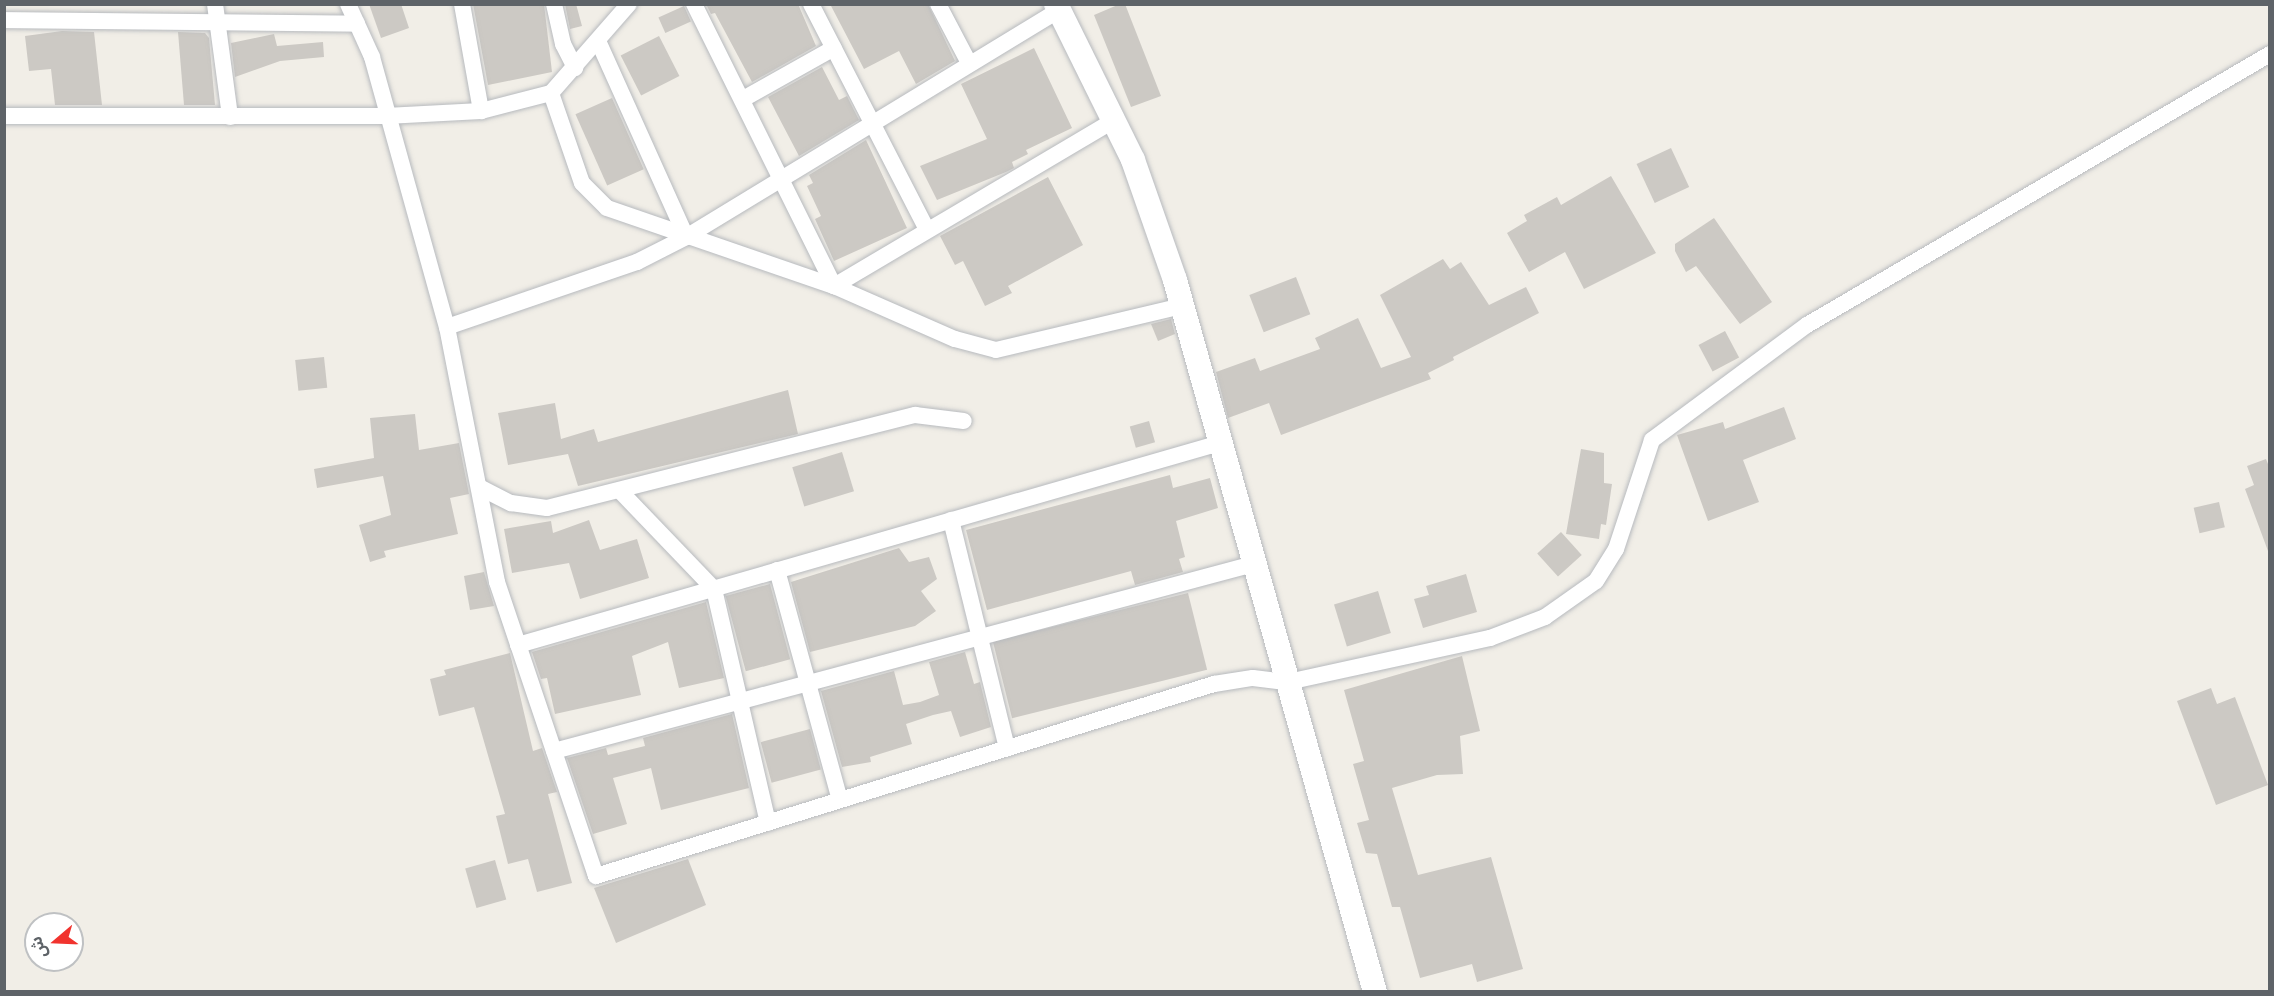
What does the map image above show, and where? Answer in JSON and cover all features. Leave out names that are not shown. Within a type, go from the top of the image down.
[{"type":"main road","points":[[1057,7],[1133,160],[1182,306],[1375,992]]},
{"type":"street","points":[[215,4],[220,22],[230,117]]},
{"type":"street","points":[[348,4],[372,57],[386,116],[447,327],[497,582],[596,876],[1214,684],[1253,678],[1288,682],[1490,638],[1545,617],[1596,581],[1616,549],[1652,440],[1695,406],[1807,324],[2270,54]]},
{"type":"street","points":[[462,4],[481,111]]},
{"type":"street","points":[[554,4],[563,44],[575,68]]},
{"type":"street","points":[[4,116],[386,116],[481,111],[551,93],[599,43],[629,4]]},
{"type":"street","points":[[694,4],[783,174],[834,286]]},
{"type":"street","points":[[811,4],[926,228]]},
{"type":"street","points":[[938,4],[969,63]]},
{"type":"street","points":[[447,327],[637,262],[686,237],[783,174],[969,63],[1057,7]]},
{"type":"street","points":[[4,20],[357,24]]},
{"type":"street","points":[[599,43],[686,237]]},
{"type":"street","points":[[743,99],[834,48]]},
{"type":"street","points":[[551,93],[582,183],[592,197],[607,208],[834,286],[955,339],[996,350],[1182,306]]},
{"type":"street","points":[[834,286],[926,228],[1115,120]]},
{"type":"street","points":[[479,487],[511,503],[547,508],[621,492],[915,415],[964,421]]},
{"type":"street","points":[[518,645],[1220,443]]},
{"type":"street","points":[[621,492],[714,589],[768,823]]},
{"type":"street","points":[[951,520],[1007,748]]},
{"type":"street","points":[[554,751],[1254,564]]},
{"type":"street","points":[[777,570],[806,684],[840,800]]},
{"type":"building","points":[[369,4],[401,4],[409,28],[381,38]]},
{"type":"building","points":[[473,4],[544,4],[552,72],[488,85]]},
{"type":"building","points":[[565,4],[576,4],[582,26],[570,29]]},
{"type":"building","points":[[706,4],[798,4],[816,46],[752,82],[715,13],[711,14]]},
{"type":"building","points":[[830,4],[928,4],[955,61],[916,84],[899,51],[864,69]]},
{"type":"building","points":[[1125,4],[1161,96],[1131,107],[1094,15]]},
{"type":"building","points":[[684,6],[691,22],[665,33],[658,17]]},
{"type":"building","points":[[62,31],[94,32],[102,105],[55,105],[51,69],[29,71],[25,36]]},
{"type":"building","points":[[178,32],[205,33],[209,38],[215,105],[184,105]]},
{"type":"building","points":[[274,34],[277,46],[323,42],[324,57],[280,61],[235,77],[231,43]]},
{"type":"building","points":[[659,36],[679,76],[641,96],[621,56]]},
{"type":"building","points":[[1034,48],[1072,128],[1026,150],[1028,154],[1012,162],[1014,168],[937,200],[920,166],[987,139],[961,84]]},
{"type":"building","points":[[822,67],[839,100],[847,96],[859,120],[799,156],[768,97]]},
{"type":"building","points":[[612,98],[644,169],[607,186],[575,114]]},
{"type":"building","points":[[866,140],[907,228],[834,261],[815,219],[821,216],[807,186],[813,183],[809,175]]},
{"type":"building","points":[[1671,148],[1689,187],[1655,203],[1637,164]]},
{"type":"building","points":[[1611,176],[1656,253],[1584,289],[1565,252],[1529,272],[1507,233],[1527,221],[1524,215],[1557,197],[1561,205]]},
{"type":"building","points":[[1048,177],[1083,245],[1008,286],[1012,293],[985,306],[963,261],[955,265],[940,236]]},
{"type":"building","points":[[1714,218],[1772,302],[1740,324],[1696,266],[1686,272],[1675,251],[1675,244]]},
{"type":"building","points":[[1443,259],[1450,269],[1461,262],[1489,305],[1526,287],[1539,313],[1453,357],[1454,360],[1428,373],[1431,379],[1281,435],[1269,403],[1228,418],[1216,372],[1255,358],[1260,371],[1320,349],[1315,338],[1358,318],[1381,368],[1411,357],[1380,295]]},
{"type":"building","points":[[1296,277],[1310,314],[1264,332],[1249,295]]},
{"type":"building","points":[[1171,319],[1175,334],[1158,341],[1151,324]]},
{"type":"building","points":[[1725,331],[1739,357],[1713,372],[1699,345]]},
{"type":"building","points":[[324,357],[327,388],[298,391],[295,360]]},
{"type":"building","points":[[788,390],[798,434],[578,486],[568,454],[508,465],[498,413],[555,403],[561,439],[594,429],[598,442]]},
{"type":"building","points":[[1784,407],[1796,439],[1743,460],[1759,502],[1708,521],[1677,435],[1723,422],[1725,429]]},
{"type":"building","points":[[415,414],[419,450],[459,443],[469,494],[450,498],[458,534],[384,551],[386,557],[370,562],[359,525],[391,515],[383,476],[317,488],[314,469],[374,458],[370,418]]},
{"type":"building","points":[[1149,421],[1155,442],[1136,448],[1130,427]]},
{"type":"building","points":[[1581,449],[1604,453],[1604,483],[1612,484],[1606,525],[1601,524],[1599,539],[1566,534]]},
{"type":"building","points":[[842,452],[854,491],[804,506],[792,467]]},
{"type":"building","points":[[2266,459],[2270,469],[2268,551],[2245,489],[2254,485],[2247,466]]},
{"type":"building","points":[[1170,475],[1173,488],[1210,478],[1218,508],[1176,521],[1185,557],[1179,559],[1183,572],[1135,585],[1131,571],[987,610],[966,530]]},
{"type":"building","points":[[2219,502],[2225,527],[2200,533],[2194,508]]},
{"type":"building","points":[[589,520],[600,550],[637,539],[649,578],[580,599],[569,563],[512,573],[504,529],[551,521],[553,533]]},
{"type":"building","points":[[1561,532],[1582,555],[1558,576],[1537,553]]},
{"type":"building","points":[[899,548],[909,562],[929,557],[937,579],[921,591],[936,611],[915,626],[810,652],[791,582]]},
{"type":"building","points":[[484,572],[494,606],[470,610],[464,576]]},
{"type":"building","points":[[1466,574],[1477,612],[1423,628],[1414,599],[1429,595],[1426,586]]},
{"type":"building","points":[[770,584],[790,659],[746,671],[726,596]]},
{"type":"building","points":[[1378,591],[1391,633],[1347,647],[1334,604]]},
{"type":"building","points":[[1188,593],[1207,670],[1012,718],[993,642]]},
{"type":"building","points":[[706,602],[724,678],[679,688],[668,642],[632,656],[641,695],[555,714],[547,678],[541,679],[532,652]]},
{"type":"building","points":[[965,652],[974,684],[980,682],[991,727],[960,737],[951,711],[933,715],[906,724],[912,744],[870,757],[871,762],[842,767],[821,691],[894,671],[903,705],[920,702],[939,695],[929,662]]},
{"type":"building","points":[[510,653],[533,751],[542,748],[557,792],[548,794],[572,883],[537,892],[528,859],[508,864],[496,816],[505,814],[474,707],[439,716],[430,679],[446,675],[444,670]]},
{"type":"building","points":[[1462,656],[1480,731],[1460,736],[1463,774],[1437,775],[1392,788],[1418,875],[1491,857],[1523,969],[1477,982],[1472,964],[1420,978],[1400,907],[1392,907],[1377,854],[1366,853],[1357,823],[1369,820],[1353,764],[1364,761],[1344,690]]},
{"type":"building","points":[[2211,688],[2217,704],[2235,697],[2268,785],[2216,805],[2177,701]]},
{"type":"building","points":[[732,714],[749,788],[661,810],[651,768],[613,778],[627,824],[593,834],[567,758],[606,748],[608,755],[645,746],[643,738]]},
{"type":"building","points":[[810,729],[821,770],[772,783],[761,742]]},
{"type":"building","points":[[688,859],[706,905],[616,943],[594,888]]},
{"type":"building","points":[[495,860],[506,899],[477,908],[465,869]]}]
